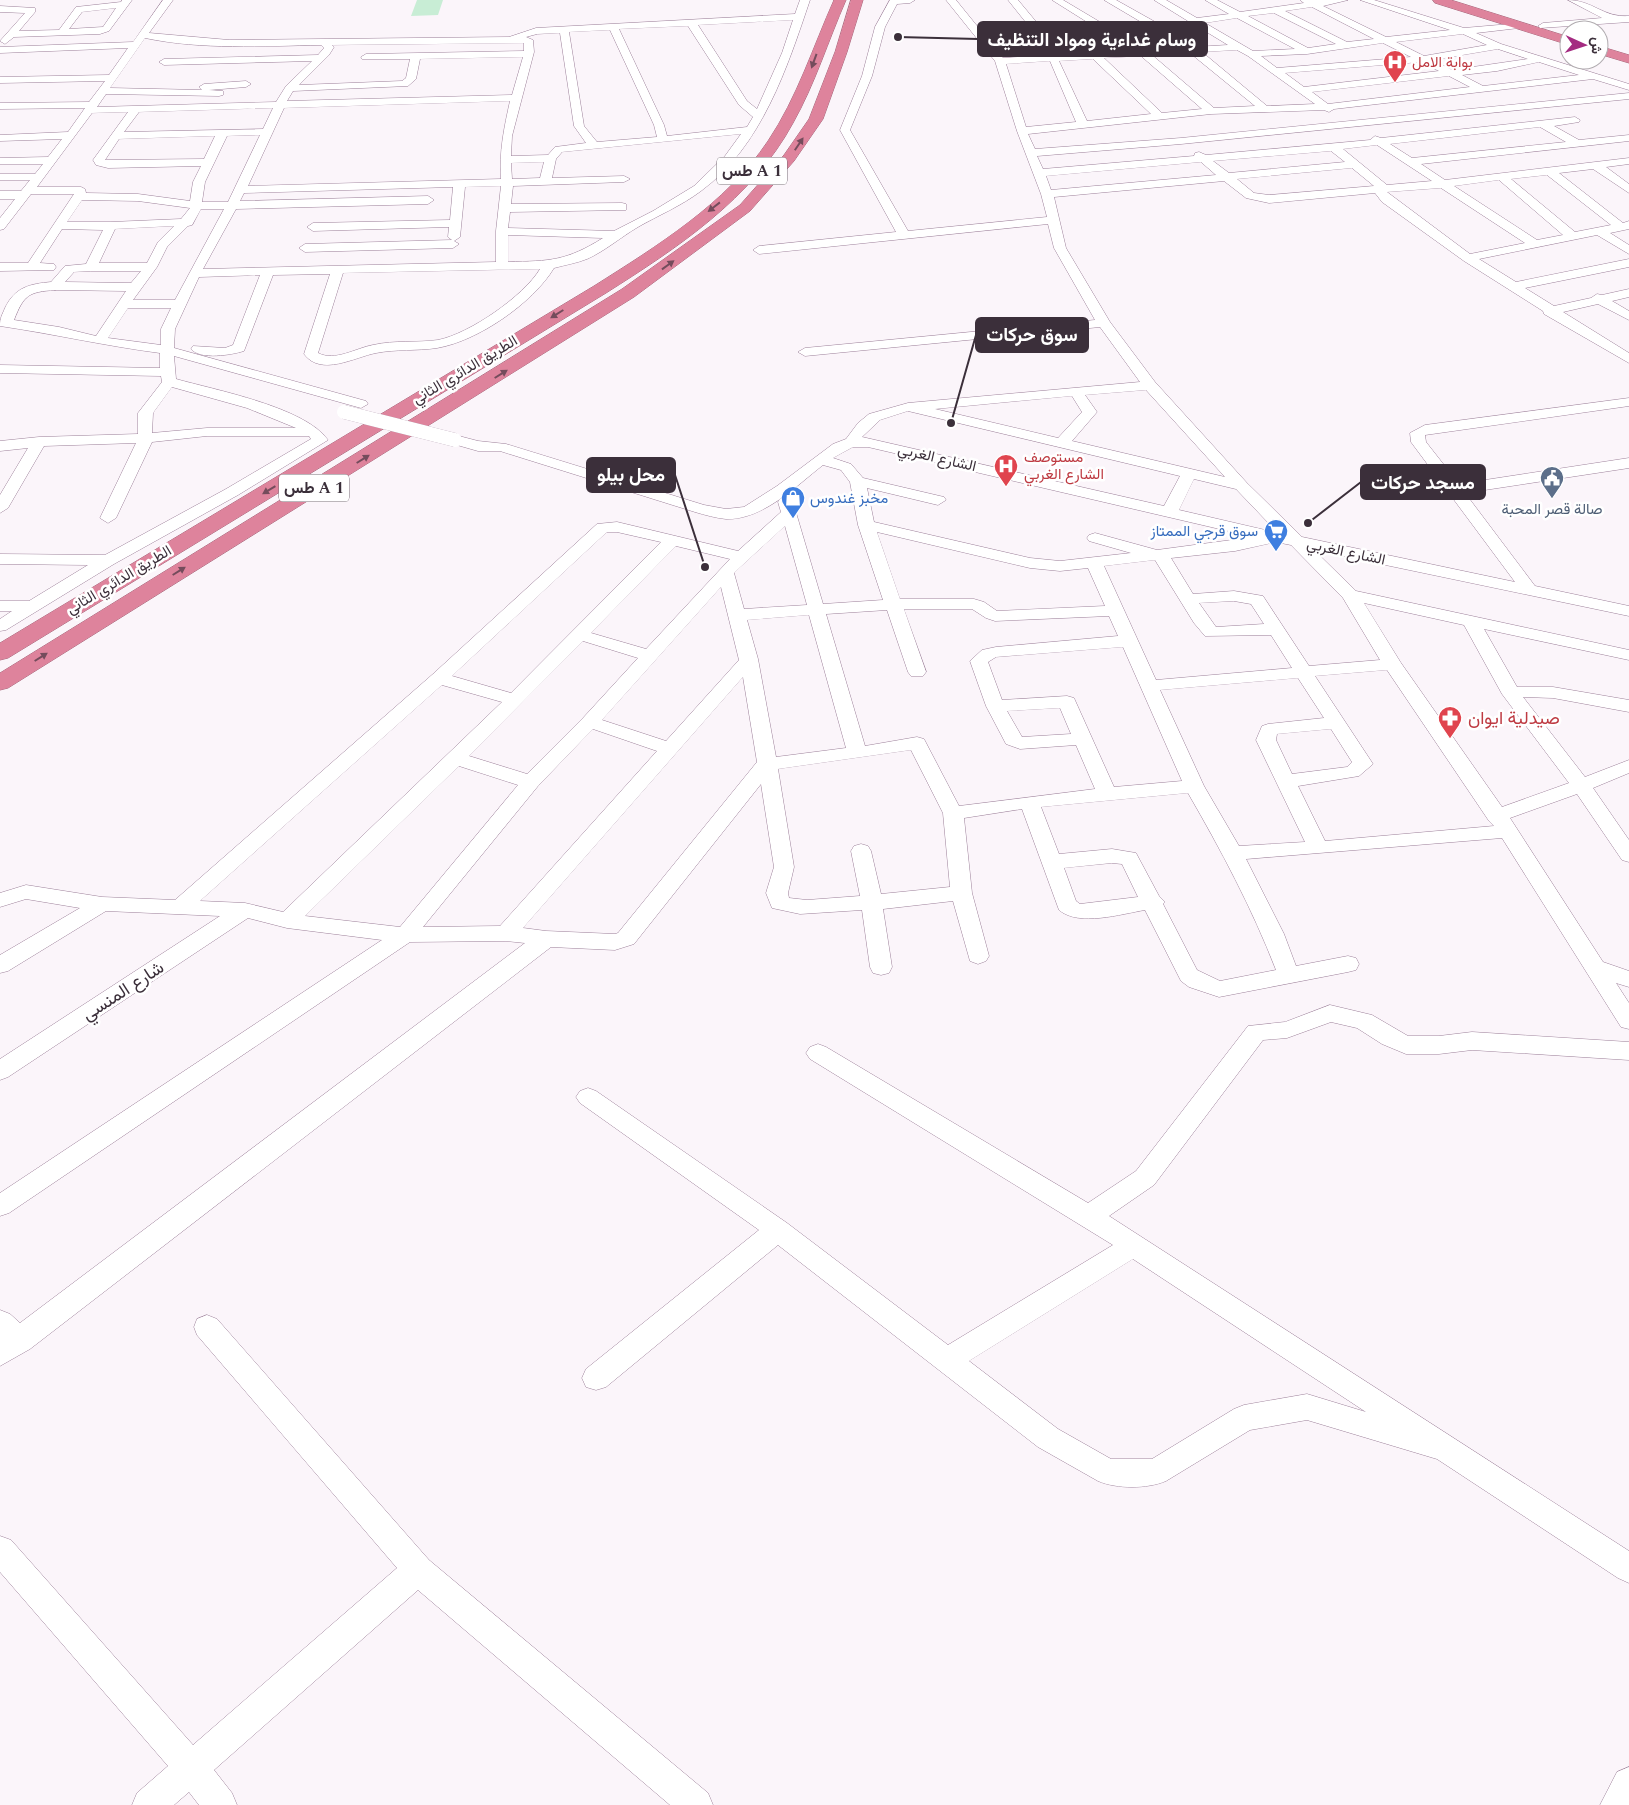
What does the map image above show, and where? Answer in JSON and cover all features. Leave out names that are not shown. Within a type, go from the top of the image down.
[{"type":"highway","points":[[826,30],[829,0]]},
{"type":"highway","name":"الطريق الدائري الثاني","points":[[0,653],[446,382],[669,243],[721,202],[760,162],[788,124],[804,91],[826,30],[840,0]]},
{"type":"highway","name":"طس A 1","points":[[848,31],[857,0]]},
{"type":"highway","points":[[848,31],[867,0]]},
{"type":"highway","points":[[1439,0],[1559,38]]},
{"type":"highway","points":[[1458,0],[1559,31]]},
{"type":"highway","name":"الطريق الدائري الثاني","points":[[0,683],[628,294],[745,208],[790,158],[816,119],[848,31]]},
{"type":"highway","points":[[1609,46],[1629,52]]},
{"type":"highway","points":[[1609,53],[1629,60]]},
{"type":"street","points":[[0,226],[71,135],[110,78],[168,0]]},
{"type":"street","points":[[194,273],[448,269],[549,265],[583,256],[622,232],[658,214],[703,184],[729,158],[759,116],[800,17],[805,0]]},
{"type":"street","points":[[904,234],[845,130],[867,76],[880,26],[894,0],[910,0]]},
{"type":"street","points":[[951,0],[1000,61],[1030,154],[1040,173],[1047,194],[1060,248],[1104,323],[1150,385],[1241,486],[1350,595],[1392,664],[1502,823],[1629,1021]]},
{"type":"street","points":[[1013,0],[1045,39],[1083,125]]},
{"type":"street","points":[[1057,0],[1112,34]]},
{"type":"street","points":[[1108,0],[1164,31]]},
{"type":"street","points":[[1159,0],[1252,54],[1301,90],[1536,244]]},
{"type":"street","points":[[1210,0],[1307,51]]},
{"type":"street","points":[[1256,0],[1347,46]]},
{"type":"street","points":[[1197,21],[1277,10],[1310,2],[1343,0]]},
{"type":"street","points":[[1351,0],[1392,20]]},
{"type":"street","points":[[1365,0],[1466,32],[1498,46],[1539,60],[1629,87]]},
{"type":"street","points":[[1573,0],[1629,28]]},
{"type":"street","points":[[1310,2],[1481,89],[1575,142]]},
{"type":"street","points":[[61,33],[65,20],[81,8],[125,3]]},
{"type":"street","points":[[12,34],[104,30],[125,3]]},
{"type":"street","points":[[0,9],[31,10],[28,20],[0,48]]},
{"type":"street","points":[[0,48],[140,40],[243,44],[519,38],[536,31],[800,17]]},
{"type":"street","points":[[1543,26],[1629,19]]},
{"type":"street","points":[[692,24],[743,103],[759,116]]},
{"type":"street","points":[[150,25],[162,32],[195,37],[519,38]]},
{"type":"street","points":[[1252,54],[1307,51],[1519,25]]},
{"type":"street","points":[[614,28],[659,124],[663,140]]},
{"type":"street","points":[[1045,39],[1208,28]]},
{"type":"street","points":[[1408,28],[1424,36]]},
{"type":"street","points":[[564,30],[579,126],[596,147]]},
{"type":"street","points":[[195,37],[176,45],[161,65],[203,68],[249,76]]},
{"type":"street","points":[[502,267],[502,231],[507,184],[505,160],[507,136],[528,54],[519,38]]},
{"type":"street","points":[[357,86],[370,48],[363,40]]},
{"type":"street","points":[[108,518],[146,438],[143,415],[168,377],[168,329],[194,273],[240,190],[265,132],[280,104],[290,88],[321,58],[328,47],[322,41]]},
{"type":"street","points":[[1274,71],[1423,59],[1498,46]]},
{"type":"street","points":[[1000,61],[1240,47]]},
{"type":"street","points":[[1193,50],[1263,108]]},
{"type":"street","points":[[1143,52],[1211,111]]},
{"type":"street","points":[[366,57],[528,54]]},
{"type":"street","points":[[290,88],[396,85],[409,82],[416,56]]},
{"type":"street","points":[[1095,56],[1160,117]]},
{"type":"street","points":[[102,92],[143,87],[189,91],[321,58]]},
{"type":"street","points":[[1301,90],[1497,68],[1539,60]]},
{"type":"street","points":[[189,91],[203,68]]},
{"type":"street","points":[[239,105],[249,76]]},
{"type":"street","points":[[1022,131],[1211,111],[1327,107],[1593,76]]},
{"type":"street","points":[[0,80],[110,78]]},
{"type":"street","points":[[1030,154],[1181,141],[1351,123],[1449,115],[1511,106],[1629,96]]},
{"type":"street","points":[[0,106],[136,108],[516,98]]},
{"type":"street","points":[[136,108],[114,136],[99,160],[100,163],[108,165],[207,162]]},
{"type":"street","points":[[1040,173],[1333,147],[1575,120]]},
{"type":"street","points":[[545,181],[551,158],[559,149],[596,147],[620,149],[663,140],[750,130]]},
{"type":"street","points":[[114,136],[265,132]]},
{"type":"street","points":[[99,341],[123,304],[151,267],[162,244],[195,212],[196,194],[207,162],[223,133]]},
{"type":"street","points":[[0,138],[71,135]]},
{"type":"street","points":[[153,164],[172,135]]},
{"type":"street","points":[[1410,162],[1575,142],[1629,138]]},
{"type":"street","points":[[1181,141],[1206,159],[1250,196],[1269,199],[1442,184],[1629,161]]},
{"type":"street","points":[[1333,147],[1353,166],[1383,188]]},
{"type":"street","points":[[505,160],[551,158]]},
{"type":"street","points":[[0,161],[52,160]]},
{"type":"street","points":[[1595,165],[1629,189]]},
{"type":"street","points":[[1047,194],[1353,166]]},
{"type":"street","points":[[1548,170],[1625,226]]},
{"type":"street","points":[[505,208],[569,194],[624,174],[622,232]]},
{"type":"street","points":[[1501,176],[1572,236]]},
{"type":"street","points":[[0,177],[38,177]]},
{"type":"street","points":[[240,190],[507,184],[545,181],[569,194],[622,208]]},
{"type":"street","points":[[448,200],[459,185]]},
{"type":"street","points":[[1383,188],[1380,192],[1386,199],[1468,258],[1549,311],[1629,359]]},
{"type":"street","points":[[0,195],[77,190],[82,193],[43,247],[32,267]]},
{"type":"street","points":[[79,197],[135,196],[173,200],[195,206],[448,200]]},
{"type":"street","points":[[448,200],[456,223],[448,269]]},
{"type":"street","points":[[298,270],[319,203]]},
{"type":"street","points":[[58,225],[111,226],[224,220]]},
{"type":"street","points":[[759,250],[1053,220]]},
{"type":"street","points":[[313,227],[456,223]]},
{"type":"street","points":[[91,267],[111,226]]},
{"type":"street","points":[[1468,258],[1625,226]]},
{"type":"street","points":[[502,231],[622,232]]},
{"type":"street","points":[[1599,231],[1629,250]]},
{"type":"street","points":[[306,248],[453,244]]},
{"type":"street","points":[[1512,287],[1629,263]]},
{"type":"street","points":[[338,271],[311,354],[316,359],[340,359],[373,349],[445,342],[508,308],[545,276],[549,265]]},
{"type":"street","points":[[0,267],[50,267]]},
{"type":"street","points":[[55,286],[70,269],[151,267]]},
{"type":"street","points":[[135,287],[55,286],[32,288],[17,296],[3,322],[59,331],[99,341],[168,346],[184,344],[202,351],[226,352],[240,348],[268,271]]},
{"type":"street","points":[[1549,311],[1597,298],[1629,292]]},
{"type":"street","points":[[1597,298],[1629,316]]},
{"type":"street","points":[[123,304],[180,304]]},
{"type":"street","points":[[805,352],[1104,323]]},
{"type":"street","points":[[168,346],[297,388],[489,438],[501,447]]},
{"type":"street","points":[[0,369],[168,377],[238,400],[320,435],[318,443],[108,560],[0,626]]},
{"type":"street","points":[[297,388],[344,412],[478,446],[501,447],[701,509],[726,514],[748,511],[783,489],[838,447],[851,442],[864,423],[878,414],[908,406],[1150,385]]},
{"type":"street","points":[[1061,444],[1090,412],[1076,392]]},
{"type":"street","points":[[1531,592],[1453,490],[1416,437],[1420,431],[1629,402]]},
{"type":"street","points":[[908,406],[1241,486]]},
{"type":"street","points":[[0,446],[39,442],[146,438],[206,432],[316,432]]},
{"type":"street","points":[[0,508],[39,442]]},
{"type":"street","name":"الشارع الغربي","points":[[851,442],[874,443],[1276,537],[1531,592],[1629,611]]},
{"type":"street","points":[[821,460],[846,467],[858,481],[866,524],[917,672]]},
{"type":"street","points":[[1453,490],[1629,463]]},
{"type":"street","points":[[1169,513],[1189,473]]},
{"type":"street","points":[[858,481],[938,500]]},
{"type":"street","points":[[783,489],[857,753]]},
{"type":"street","points":[[0,1206],[405,935],[531,782],[590,722],[740,556],[789,513]]},
{"type":"street","points":[[866,524],[1030,563],[1060,566],[1161,556],[1234,546],[1276,537]]},
{"type":"street","points":[[180,907],[439,678],[603,527],[617,527],[674,539],[740,556]]},
{"type":"street","points":[[1095,538],[1161,556],[1203,624],[1211,632],[1277,629]]},
{"type":"street","points":[[287,921],[515,700],[674,539]]},
{"type":"street","points":[[0,559],[108,560]]},
{"type":"street","points":[[1094,563],[1194,786],[1233,853],[1273,934],[1289,976]]},
{"type":"street","points":[[725,572],[739,615],[749,659],[784,867],[777,893],[780,903],[808,907],[872,903],[960,893]]},
{"type":"street","points":[[1350,595],[1629,655]]},
{"type":"street","points":[[1188,599],[1234,596],[1254,599],[1260,603],[1360,759],[1361,767],[1352,772],[1287,781]]},
{"type":"street","points":[[739,615],[817,611],[894,604],[974,604],[982,606],[989,614],[995,616],[1116,611]]},
{"type":"street","points":[[0,606],[33,606]]},
{"type":"street","points":[[1471,621],[1511,694],[1581,786],[1629,855]]},
{"type":"street","points":[[580,635],[648,656]]},
{"type":"street","points":[[1082,739],[1016,742],[1010,738],[995,706],[979,662],[988,654],[1128,641]]},
{"type":"street","points":[[506,933],[667,748],[749,659]]},
{"type":"street","points":[[1149,686],[1392,664]]},
{"type":"street","points":[[439,678],[515,700]]},
{"type":"street","points":[[1511,694],[1521,691],[1538,691],[1629,706]]},
{"type":"street","points":[[995,706],[1066,701],[1070,706],[1082,739],[1107,794]]},
{"type":"street","points":[[590,722],[667,748]]},
{"type":"street","points":[[1318,848],[1266,740],[1269,730],[1336,723]]},
{"type":"street","points":[[0,900],[26,892],[102,904],[245,910],[287,921],[405,935],[506,933],[546,939],[614,942],[626,939],[766,764],[857,753],[917,743],[953,813],[960,893],[978,956]]},
{"type":"street","points":[[455,758],[531,782]]},
{"type":"street","points":[[1233,853],[1318,848],[1502,823],[1629,766]]},
{"type":"street","points":[[953,813],[1030,802],[1194,786]]},
{"type":"street","points":[[1030,802],[1067,905],[1074,911],[1082,912],[1154,902]]},
{"type":"street","points":[[861,851],[872,903],[881,967]]},
{"type":"street","points":[[1052,862],[1124,856],[1129,858],[1154,902],[1190,975],[1197,981],[1219,989],[1348,964]]},
{"type":"street","points":[[0,966],[102,904]]},
{"type":"street","name":"شارع المنسي","points":[[0,1071],[245,910]]},
{"type":"street","points":[[0,1322],[10,1348],[546,939]]},
{"type":"street","points":[[1594,967],[1629,979]]},
{"type":"street","points":[[1089,1216],[1145,1178],[1256,1032],[1287,1030],[1330,1013],[1364,1020],[1390,1038],[1406,1045],[1439,1045],[1472,1041],[1629,1051]]},
{"type":"street","points":[[818,1053],[1089,1216],[1451,1450],[1629,1568]]},
{"type":"street","points":[[588,1097],[778,1230],[1048,1438],[1108,1472],[1156,1472],[1244,1418],[1307,1407],[1451,1450]]},
{"type":"street","points":[[596,1378],[778,1230]]},
{"type":"street","points":[[947,1360],[1134,1245]]},
{"type":"street","points":[[207,1327],[418,1570],[696,1805]]},
{"type":"street","points":[[0,1550],[192,1769],[220,1805]]},
{"type":"street","points":[[149,1805],[418,1570]]},
{"type":"street","points":[[1617,1805],[1629,1784]]},
{"type":"green space","points":[[417,0],[443,0],[438,15],[411,16]]},
{"type":"place","name":"وسام غداءية ومواد التنظيف","points":[[898,37]]},
{"type":"place","name":"بوابة الامل","points":[[1395,83]]},
{"type":"place","name":"سوق حركات","points":[[951,423]]},
{"type":"place","name":"مستوصف الشارع الغربي","points":[[1006,487]]},
{"type":"place","name":"صالة قصر المحبة","points":[[1552,499]]},
{"type":"place","name":"مخبز غندوس","points":[[793,519]]},
{"type":"place","name":"مسجد حركات","points":[[1308,523]]},
{"type":"place","name":"سوق قرجي الممتاز","points":[[1276,552]]},
{"type":"place","name":"محل بيلو","points":[[705,567]]},
{"type":"place","name":"صيدلية ايوان","points":[[1450,739]]}]
